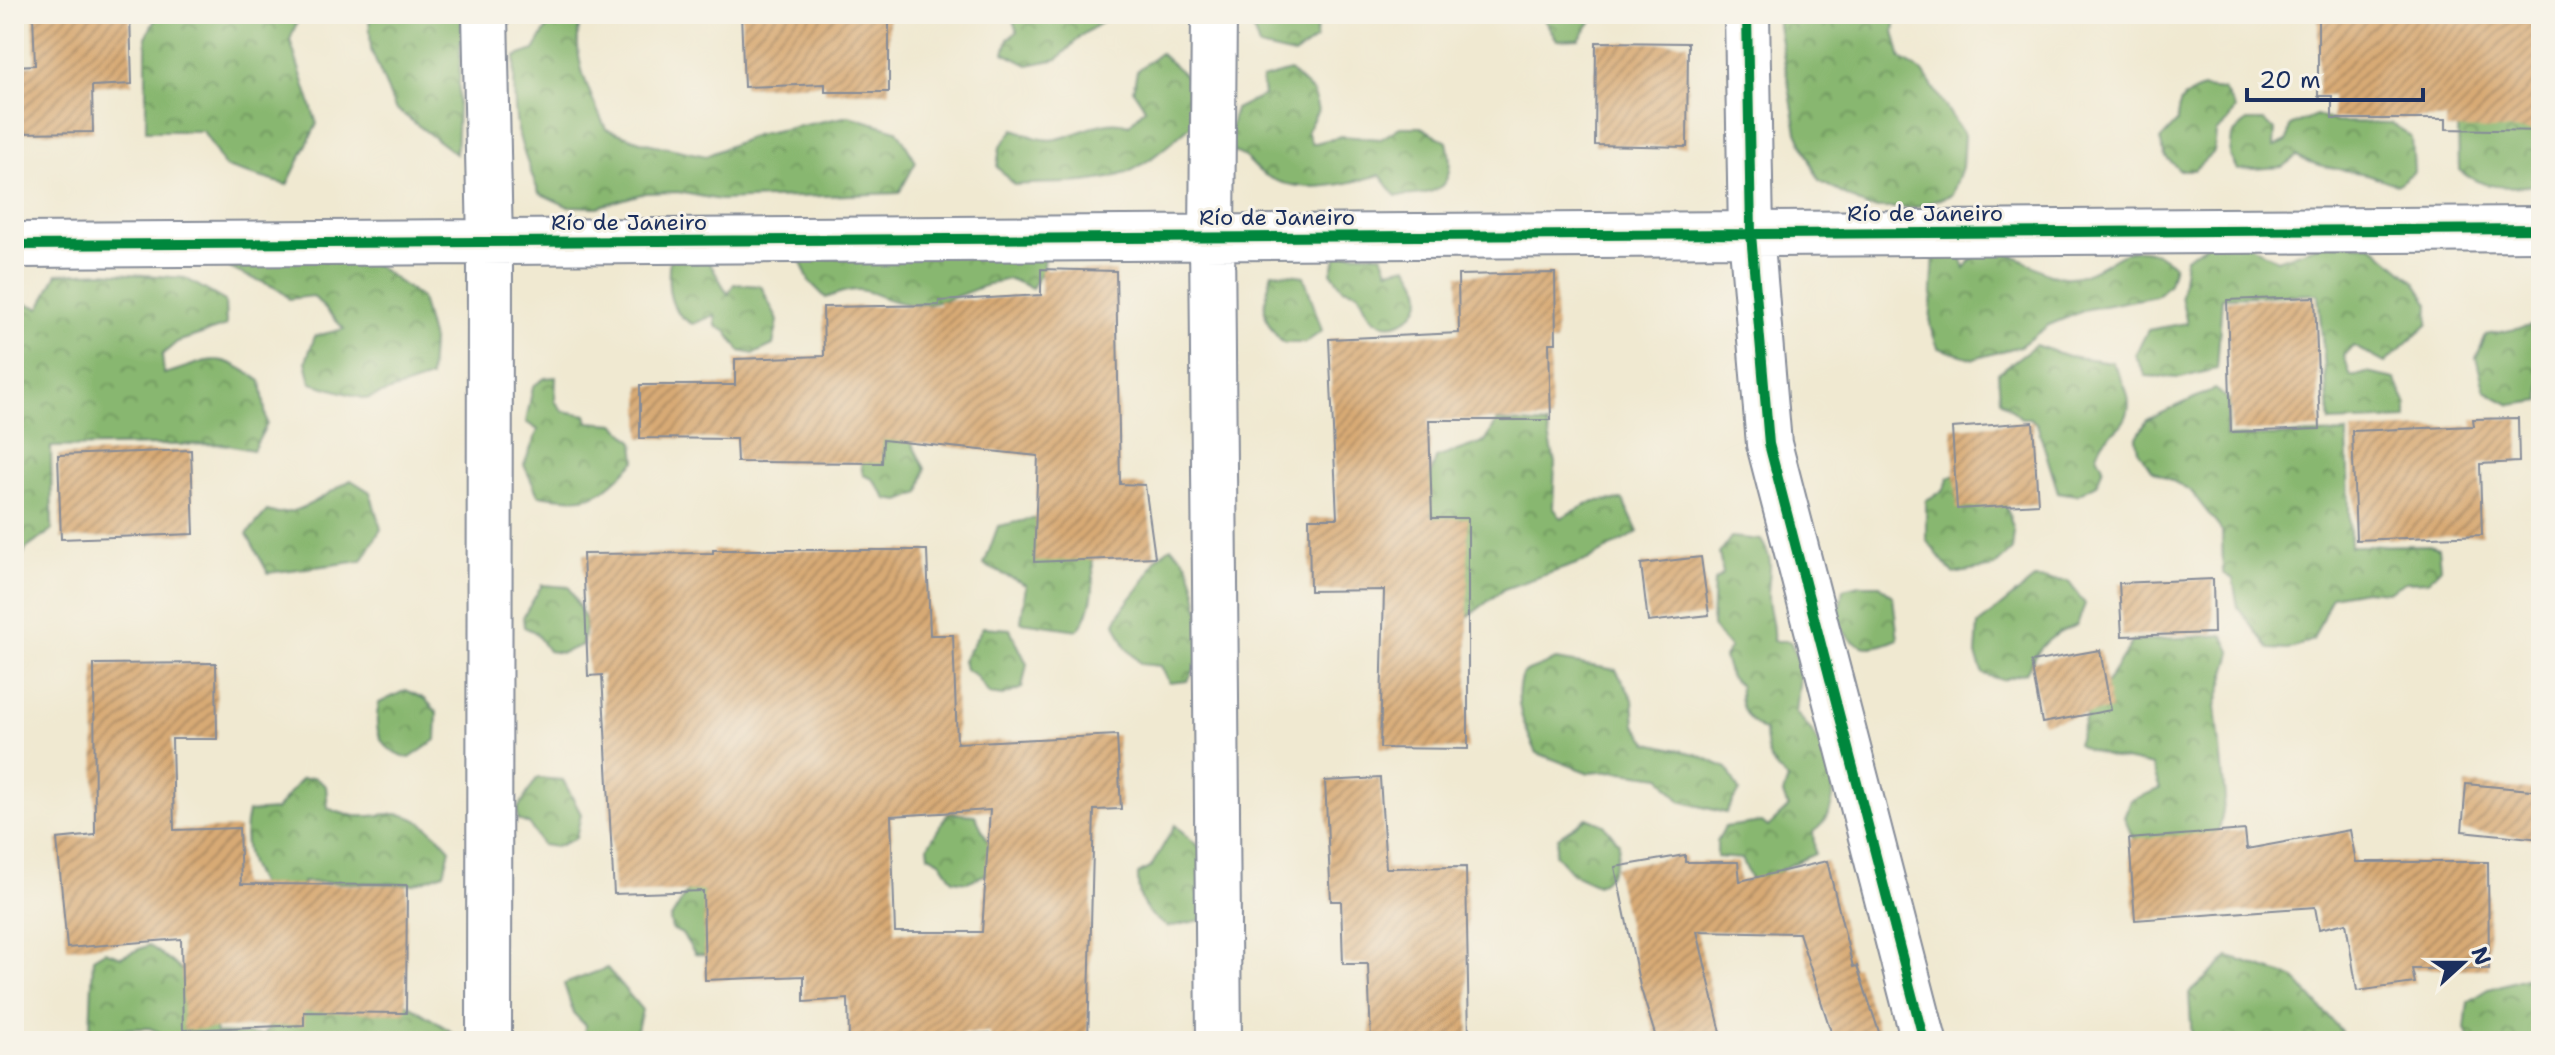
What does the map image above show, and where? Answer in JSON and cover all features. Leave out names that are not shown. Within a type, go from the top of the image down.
[{"type":"street","points":[[485,14],[490,243],[489,1041]]},
{"type":"street","points":[[1214,14],[1212,237],[1219,1041]]},
{"type":"street","points":[[1747,14],[1751,234],[1769,444],[1924,1041]]},
{"type":"street","name":"Río de Janeiro","points":[[14,245],[2541,229]]},
{"type":"green space","points":[[158,14],[300,14],[290,40],[317,124],[287,185],[225,167],[203,131],[146,131],[146,37]]},
{"type":"green space","points":[[369,14],[462,14],[456,154],[395,108],[371,50]]},
{"type":"green space","points":[[547,14],[582,14],[579,58],[606,129],[646,143],[706,156],[755,135],[849,116],[897,130],[916,162],[899,193],[720,200],[678,192],[645,193],[597,207],[567,206],[539,193],[525,157],[515,112],[515,57],[534,50],[551,21]]},
{"type":"green space","points":[[1011,14],[1110,14],[1110,17],[1082,35],[1058,59],[1028,65],[1004,53],[1008,39],[1017,32]]},
{"type":"green space","points":[[1248,14],[1317,14],[1316,39],[1294,55],[1259,47]]},
{"type":"green space","points":[[1541,14],[1597,14],[1579,39],[1557,40]]},
{"type":"green space","points":[[1776,14],[1897,14],[1894,31],[1901,59],[1923,72],[1964,135],[1962,167],[1952,195],[1914,208],[1869,208],[1819,181],[1797,132]]},
{"type":"green space","points":[[1160,53],[1187,77],[1192,125],[1135,169],[1099,180],[1014,185],[997,167],[1000,147],[1014,129],[1050,140],[1102,124],[1129,125],[1145,108],[1133,90],[1137,71]]},
{"type":"green space","points":[[1290,71],[1313,92],[1318,110],[1307,131],[1312,144],[1341,136],[1381,139],[1400,127],[1421,127],[1447,142],[1450,158],[1447,179],[1433,191],[1396,196],[1380,175],[1336,185],[1305,187],[1276,181],[1263,174],[1246,158],[1233,152],[1229,135],[1235,109],[1264,95],[1262,79]]},
{"type":"green space","points":[[2203,88],[2224,90],[2235,109],[2228,122],[2216,132],[2214,152],[2194,170],[2179,170],[2165,156],[2160,140],[2177,122],[2178,109],[2183,100]]},
{"type":"green space","points":[[2316,115],[2336,122],[2392,123],[2412,138],[2414,172],[2398,184],[2367,174],[2323,166],[2297,156],[2282,167],[2237,170],[2230,155],[2232,135],[2247,121],[2264,121],[2275,130],[2274,147],[2287,141],[2290,126]]},
{"type":"green space","points":[[2528,118],[2541,131],[2541,181],[2537,185],[2505,187],[2486,184],[2459,170],[2458,122]]},
{"type":"green space","points":[[2225,231],[2277,260],[2325,243],[2372,245],[2415,282],[2429,304],[2428,324],[2385,363],[2353,346],[2344,356],[2351,377],[2367,373],[2395,379],[2407,405],[2407,419],[2330,422],[2318,294],[2222,297],[2217,369],[2180,378],[2146,376],[2135,355],[2148,330],[2187,323],[2181,296],[2186,258]]},
{"type":"green space","points":[[1956,239],[1965,269],[1976,252],[1992,251],[2010,254],[2061,277],[2085,274],[2132,251],[2158,254],[2174,265],[2169,284],[2156,296],[2088,309],[2049,325],[2020,346],[1974,359],[1938,348],[1930,326],[1934,252]]},
{"type":"green space","points":[[1044,245],[1043,270],[1032,288],[1010,279],[947,300],[921,305],[895,302],[861,290],[826,298],[809,281],[800,260]]},
{"type":"green space","points":[[702,250],[728,294],[734,284],[761,286],[778,321],[773,345],[754,354],[740,351],[726,331],[716,326],[715,315],[693,324],[678,312],[670,296],[670,257]]},
{"type":"green space","points":[[358,252],[421,298],[432,340],[430,378],[366,399],[311,383],[306,361],[315,336],[344,329],[313,296],[289,299],[277,289],[230,268],[233,255]]},
{"type":"green space","points":[[1338,253],[1382,254],[1388,270],[1408,266],[1421,292],[1413,314],[1394,324],[1374,319],[1358,292],[1343,288],[1331,272]]},
{"type":"green space","points":[[103,272],[185,278],[225,301],[226,326],[177,342],[162,355],[164,374],[214,360],[233,364],[261,381],[267,424],[253,450],[223,444],[51,447],[52,530],[26,549],[14,573],[14,300],[40,308],[57,274]]},
{"type":"green space","points":[[1272,272],[1304,276],[1322,331],[1305,343],[1283,343],[1269,325],[1265,302]]},
{"type":"green space","points":[[2531,326],[2541,332],[2541,401],[2511,405],[2485,391],[2476,358],[2486,335]]},
{"type":"green space","points":[[2035,345],[2068,356],[2112,362],[2127,393],[2126,418],[2104,440],[2097,455],[2103,467],[2097,484],[2076,495],[2058,492],[2037,424],[2030,418],[2021,418],[2000,399],[1998,373]]},
{"type":"green space","points":[[556,377],[555,401],[563,411],[586,415],[588,422],[615,424],[634,442],[636,461],[603,491],[583,498],[538,495],[524,465],[538,430],[526,422],[533,386],[545,378]]},
{"type":"green space","points":[[2214,389],[2229,400],[2226,437],[2347,433],[2350,546],[2429,545],[2439,548],[2441,567],[2428,581],[2405,582],[2388,592],[2364,590],[2332,596],[2313,640],[2288,650],[2269,649],[2238,607],[2233,579],[2223,573],[2222,531],[2190,490],[2151,470],[2138,450],[2136,439],[2147,420]]},
{"type":"green space","points":[[1497,421],[1547,425],[1555,463],[1553,507],[1561,518],[1594,501],[1623,500],[1638,532],[1588,560],[1504,589],[1461,622],[1436,522],[1427,504],[1429,479],[1436,458],[1486,441]]},
{"type":"green space","points":[[881,433],[907,434],[925,469],[920,493],[900,501],[887,499],[873,479],[863,475],[861,465]]},
{"type":"green space","points":[[1964,471],[2001,489],[2014,531],[2012,550],[1994,567],[1953,574],[1926,540],[1926,500],[1943,491],[1949,478]]},
{"type":"green space","points":[[351,480],[370,492],[381,529],[362,561],[268,573],[247,534],[267,511],[277,513],[299,509]]},
{"type":"green space","points":[[1041,517],[1089,535],[1092,596],[1078,630],[1021,622],[1026,585],[984,565],[998,526]]},
{"type":"green space","points":[[1731,537],[1761,540],[1766,548],[1770,561],[1768,596],[1773,641],[1790,641],[1801,666],[1796,713],[1824,755],[1833,789],[1832,805],[1825,820],[1813,832],[1815,854],[1781,869],[1784,885],[1754,885],[1742,859],[1717,857],[1717,841],[1725,827],[1762,822],[1768,827],[1788,808],[1783,794],[1788,779],[1770,759],[1765,732],[1745,713],[1740,686],[1730,677],[1724,657],[1730,648],[1712,627],[1714,581],[1723,574],[1719,554]]},
{"type":"green space","points":[[1171,547],[1187,562],[1199,609],[1201,641],[1199,656],[1187,681],[1169,683],[1161,666],[1141,664],[1126,648],[1115,623],[1156,560]]},
{"type":"green space","points":[[2034,579],[2068,581],[2085,604],[2077,625],[2046,643],[2026,673],[2002,680],[1983,674],[1976,655],[1978,625]]},
{"type":"green space","points":[[542,585],[569,587],[586,621],[582,645],[562,653],[548,651],[535,632],[524,627],[523,617]]},
{"type":"green space","points":[[1880,585],[1893,597],[1898,639],[1879,646],[1863,646],[1844,632],[1837,622],[1843,589]]},
{"type":"green space","points":[[983,627],[1010,629],[1027,664],[1022,688],[1003,696],[989,694],[975,675],[965,669],[963,660]]},
{"type":"green space","points":[[2223,635],[2232,653],[2216,706],[2225,799],[2216,848],[2134,841],[2124,817],[2131,800],[2160,789],[2152,766],[2104,755],[2077,744],[2087,714],[2133,641]]},
{"type":"green space","points":[[1556,660],[1616,670],[1633,699],[1635,725],[1649,743],[1696,754],[1727,768],[1739,791],[1726,813],[1680,801],[1661,777],[1614,771],[1589,773],[1537,753],[1521,714],[1520,683],[1523,673]]},
{"type":"green space","points":[[406,690],[425,699],[437,712],[436,740],[410,758],[392,751],[386,745],[378,732],[377,723],[379,703]]},
{"type":"green space","points":[[314,777],[326,786],[328,808],[347,815],[402,815],[415,819],[431,830],[450,849],[444,873],[414,884],[302,882],[300,936],[257,880],[250,865],[245,831],[248,812],[276,810],[301,779]]},
{"type":"green space","points":[[537,778],[563,780],[581,814],[576,838],[556,847],[542,845],[529,824],[518,820],[517,810]]},
{"type":"green space","points":[[948,813],[975,815],[992,850],[987,874],[967,882],[953,880],[940,861],[929,855],[928,846]]},
{"type":"green space","points":[[1587,818],[1604,825],[1619,843],[1614,867],[1597,885],[1573,874],[1555,854],[1558,837]]},
{"type":"green space","points":[[1175,825],[1220,866],[1216,917],[1168,927],[1144,906],[1138,874],[1151,867]]},
{"type":"green space","points":[[690,887],[717,888],[709,956],[695,954],[682,934],[672,929],[670,920]]},
{"type":"green space","points":[[149,945],[209,991],[216,1033],[264,1035],[286,996],[377,985],[452,1032],[454,1041],[160,1041],[161,1033],[149,1028],[90,1030],[93,958],[105,951],[121,957]]},
{"type":"green space","points":[[2229,957],[2294,978],[2341,1031],[2342,1041],[2192,1041],[2189,993]]},
{"type":"green space","points":[[607,968],[642,1010],[634,1041],[584,1041],[585,1025],[574,1014],[564,984]]},
{"type":"green space","points":[[2529,977],[2541,992],[2540,1041],[2472,1041],[2465,1030],[2468,1002],[2489,989]]},
{"type":"building","points":[[33,14],[130,14],[132,84],[92,86],[93,132],[14,133],[14,66],[35,65]]},
{"type":"building","points":[[741,14],[889,14],[889,92],[825,92],[825,84],[744,87]]},
{"type":"building","points":[[2318,14],[2541,14],[2541,131],[2446,129],[2446,119],[2332,119],[2332,96],[2318,96]]},
{"type":"building","points":[[1596,42],[1688,43],[1687,147],[1595,145]]},
{"type":"building","points":[[1041,269],[1116,271],[1120,484],[1145,485],[1155,557],[1034,562],[1038,456],[883,440],[882,463],[737,462],[736,439],[640,438],[640,385],[735,385],[735,359],[824,356],[823,307],[939,305],[939,301],[1041,295]]},
{"type":"building","points":[[1555,273],[1556,343],[1549,343],[1551,420],[1429,420],[1432,518],[1468,518],[1468,749],[1380,748],[1384,590],[1310,591],[1309,518],[1337,518],[1329,339],[1459,333],[1458,275]]},
{"type":"building","points":[[2315,297],[2320,429],[2231,432],[2227,300]]},
{"type":"building","points":[[2518,418],[2519,462],[2480,464],[2482,535],[2356,540],[2352,431],[2474,426],[2473,419]]},
{"type":"building","points":[[2033,422],[2038,504],[1957,509],[1952,428]]},
{"type":"building","points":[[191,450],[194,534],[61,539],[58,455]]},
{"type":"building","points":[[713,550],[927,550],[930,635],[953,635],[957,743],[1117,735],[1121,809],[1094,810],[1088,1041],[990,1041],[990,1033],[900,1037],[900,1041],[849,1041],[848,999],[804,1002],[804,976],[705,980],[703,891],[614,894],[602,675],[588,676],[583,554],[713,553]],"holes":[[[990,810],[982,932],[895,932],[891,816]]]},
{"type":"building","points":[[1701,557],[1709,615],[1648,622],[1641,564]]},
{"type":"building","points":[[2213,579],[2214,633],[2122,636],[2119,583]]},
{"type":"building","points":[[2100,650],[2111,710],[2042,723],[2031,662]]},
{"type":"building","points":[[216,663],[217,739],[172,739],[174,830],[239,828],[241,884],[407,885],[406,1013],[304,1012],[304,1025],[183,1030],[181,939],[67,948],[57,839],[95,835],[94,664]]},
{"type":"building","points":[[1380,778],[1386,868],[1466,867],[1469,1041],[1371,1041],[1368,964],[1343,964],[1341,901],[1331,901],[1325,781]]},
{"type":"building","points":[[2466,784],[2541,791],[2541,839],[2462,831]]},
{"type":"building","points":[[2245,830],[2247,849],[2350,830],[2356,862],[2488,862],[2489,969],[2412,969],[2415,983],[2357,991],[2346,923],[2319,929],[2315,907],[2135,920],[2129,839]]},
{"type":"building","points":[[1685,855],[1685,862],[1738,862],[1740,881],[1827,861],[1853,967],[1857,966],[1882,1041],[1834,1041],[1799,933],[1697,931],[1723,1041],[1657,1041],[1640,986],[1615,867]]},
{"type":"cycle path","points":[[1747,14],[1751,234],[1769,444],[1924,1041]]},
{"type":"cycle path","points":[[14,245],[2541,229]]}]
